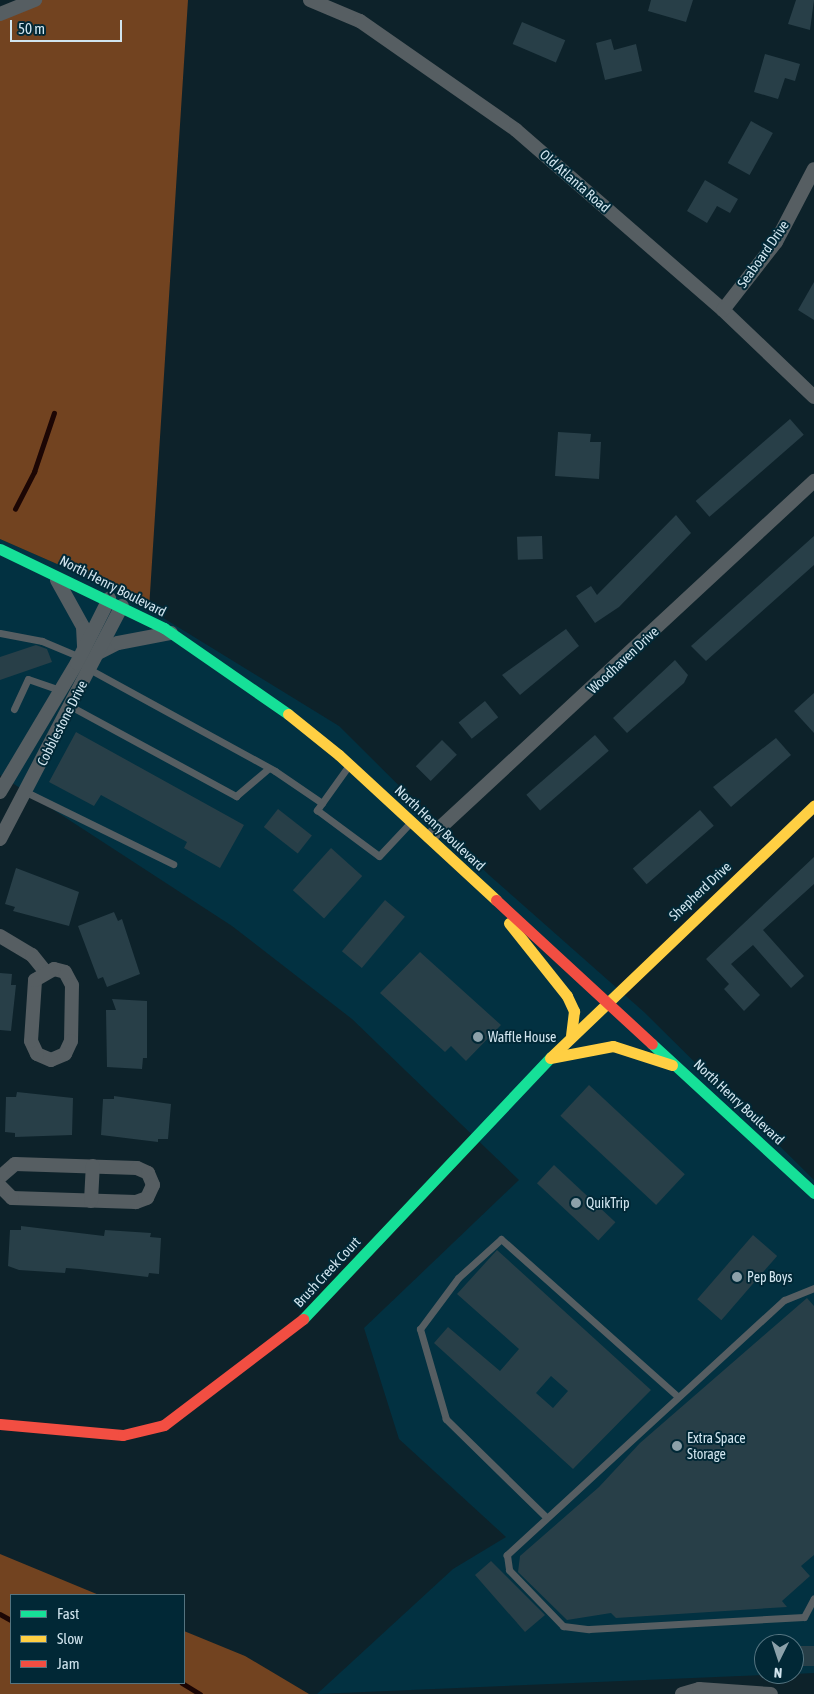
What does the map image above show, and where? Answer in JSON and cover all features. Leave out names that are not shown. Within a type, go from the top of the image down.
[{"type":"main road","name":"North Henry Boulevard","points":[[0,549],[110,599],[172,633],[259,692],[350,764],[430,837],[470,877],[606,999],[814,1193]]},
{"type":"main road","name":"Shepherd Drive","points":[[606,999],[814,806]]},
{"type":"main road","points":[[470,877],[566,996],[574,1011],[571,1035]]},
{"type":"main road","name":"Brush Creek Court","points":[[0,1424],[123,1435],[164,1425],[291,1332],[606,999]]},
{"type":"main road","points":[[550,1058],[569,1051],[613,1046],[680,1068]]},
{"type":"street","points":[[0,14],[35,0]]},
{"type":"street","name":"Old Atlanta Road","points":[[310,0],[360,21],[451,82],[516,130],[723,310],[814,396]]},
{"type":"street","name":"Seaboard Drive","points":[[723,310],[776,242],[814,169]]},
{"type":"street","name":"Woodhaven Drive","points":[[430,837],[814,481]]},
{"type":"street","points":[[51,572],[78,613],[86,658],[118,643],[172,633]]},
{"type":"street","name":"Cobblestone Drive","points":[[0,839],[72,707],[86,658],[110,599]]},
{"type":"street","name":"Cobblestone Drive","points":[[0,792],[60,690],[86,658],[122,606]]},
{"type":"street","points":[[0,936],[32,955],[45,971]]},
{"type":"street","points":[[45,971],[63,971],[72,987],[70,1047],[62,1057],[51,1060],[37,1054],[32,1042],[34,986],[45,971]]},
{"type":"street","points":[[0,1176],[15,1164],[93,1166],[141,1169],[153,1185],[149,1196],[139,1202],[12,1198],[0,1186]]},
{"type":"street","points":[[91,1201],[93,1166]]},
{"type":"street","points":[[682,1694],[699,1689],[770,1694]]},
{"type":"lane","points":[[0,633],[42,641],[86,658],[269,768],[322,803]]},
{"type":"lane","points":[[14,709],[28,679],[60,690]]},
{"type":"lane","points":[[72,707],[236,796],[269,768]]},
{"type":"lane","points":[[350,764],[317,810],[379,856],[412,821]]},
{"type":"lane","points":[[26,792],[173,864]]},
{"type":"lane","points":[[545,1516],[446,1419],[420,1329],[458,1278],[500,1239],[677,1396]]},
{"type":"lane","points":[[814,1288],[784,1300],[545,1516],[507,1555],[508,1570],[563,1626],[589,1630],[804,1618],[814,1598]]},
{"type":"shaded area","points":[[33,0],[188,0],[149,609],[121,592],[0,539],[0,12]]},
{"type":"shaded area","points":[[0,539],[121,592],[339,726],[489,875],[644,1012],[814,1180],[814,1673],[804,1674],[804,1634],[754,1634],[754,1675],[317,1694],[453,1569],[506,1537],[399,1439],[364,1328],[519,1180],[352,1019],[232,926],[0,775]]},
{"type":"shaded area","points":[[0,1554],[97,1594],[10,1594],[10,1684],[185,1684],[185,1631],[245,1656],[309,1694],[0,1694]]},
{"type":"building","points":[[651,0],[693,0],[686,22],[648,11]]},
{"type":"building","points":[[796,0],[814,0],[810,30],[788,24]]},
{"type":"building","points":[[522,22],[565,40],[556,62],[513,44]]},
{"type":"building","points":[[611,39],[614,50],[636,44],[642,71],[605,80],[596,43]]},
{"type":"building","points":[[765,54],[800,64],[795,81],[785,78],[778,99],[754,92]]},
{"type":"building","points":[[751,121],[773,133],[750,175],[728,163]]},
{"type":"building","points":[[705,180],[738,199],[730,213],[717,206],[707,223],[687,211]]},
{"type":"building","points":[[814,282],[814,320],[798,310]]},
{"type":"building","points":[[790,419],[804,435],[709,517],[696,501]]},
{"type":"building","points":[[558,432],[591,434],[590,442],[601,442],[599,479],[555,476]]},
{"type":"building","points":[[676,515],[691,533],[619,607],[595,623],[576,596],[591,586],[597,595]]},
{"type":"building","points":[[542,536],[543,559],[518,560],[517,537]]},
{"type":"building","points":[[814,536],[814,565],[706,661],[691,646]]},
{"type":"building","points":[[566,629],[579,646],[520,695],[502,675]]},
{"type":"building","points":[[36,645],[47,649],[52,662],[0,680],[0,657]]},
{"type":"building","points":[[675,660],[688,675],[684,683],[627,733],[613,718]]},
{"type":"building","points":[[814,693],[814,733],[794,711]]},
{"type":"building","points":[[485,701],[498,717],[472,739],[459,722]]},
{"type":"building","points":[[76,732],[244,825],[220,868],[184,848],[187,842],[101,795],[94,806],[49,782]]},
{"type":"building","points":[[595,735],[609,751],[540,811],[526,795]]},
{"type":"building","points":[[776,738],[791,755],[731,807],[713,787]]},
{"type":"building","points":[[442,740],[457,755],[431,781],[416,766]]},
{"type":"building","points":[[278,809],[312,835],[298,854],[264,827]]},
{"type":"building","points":[[700,810],[714,826],[647,884],[633,868]]},
{"type":"building","points":[[331,848],[362,876],[324,918],[293,890]]},
{"type":"building","points":[[814,857],[814,884],[763,930],[804,976],[791,988],[753,945],[731,964],[760,995],[744,1011],[724,989],[729,984],[706,959]]},
{"type":"building","points":[[16,868],[79,892],[69,926],[13,911],[15,907],[5,904]]},
{"type":"building","points":[[385,900],[405,917],[362,968],[342,951]]},
{"type":"building","points":[[114,912],[118,921],[122,919],[140,974],[107,987],[103,977],[98,979],[78,926]]},
{"type":"building","points":[[420,952],[501,1025],[466,1061],[451,1046],[445,1052],[380,993]]},
{"type":"building","points":[[0,973],[12,974],[11,985],[16,985],[11,1031],[0,1030]]},
{"type":"building","points":[[112,999],[147,1001],[147,1058],[143,1058],[142,1069],[107,1067],[106,1010],[116,1010]]},
{"type":"building","name":"QuikTrip","points":[[589,1085],[685,1174],[656,1205],[560,1116]]},
{"type":"building","points":[[17,1092],[73,1098],[72,1135],[15,1137],[15,1133],[5,1132],[6,1097],[16,1097]]},
{"type":"building","points":[[114,1096],[171,1104],[168,1139],[158,1139],[158,1142],[101,1135],[103,1099],[114,1099]]},
{"type":"building","name":"QuikTrip","points":[[554,1165],[615,1222],[598,1241],[537,1183]]},
{"type":"building","points":[[21,1226],[104,1236],[105,1230],[151,1233],[150,1237],[161,1238],[159,1274],[149,1273],[148,1277],[66,1268],[65,1273],[19,1270],[8,1266],[10,1230],[21,1230]]},
{"type":"building","name":"Pep Boys","points":[[753,1235],[777,1256],[721,1320],[697,1299]]},
{"type":"building","points":[[497,1250],[651,1390],[573,1469],[434,1343],[448,1327],[500,1371],[519,1349],[457,1294]],"holes":[[[551,1376],[568,1391],[553,1408],[536,1393]]]},
{"type":"building","points":[[807,1298],[814,1306],[814,1555],[801,1566],[810,1576],[782,1601],[787,1607],[616,1618],[611,1613],[567,1620],[518,1572],[520,1556],[599,1487],[640,1443]]},
{"type":"building","points":[[491,1561],[545,1615],[525,1632],[475,1575]]},
{"type":"building","points":[[804,1646],[814,1646],[814,1666],[804,1666]]},
{"type":"waterway","points":[[15,509],[34,472],[54,413]]},
{"type":"waterway","points":[[0,1614],[10,1619]]},
{"type":"waterway","points":[[184,1684],[200,1694]]},
{"type":"traffic: fast","points":[[0,549],[164,628],[288,714]]},
{"type":"traffic: fast","points":[[652,1044],[814,1193]]},
{"type":"traffic: fast","points":[[303,1319],[551,1057]]},
{"type":"traffic: slow","points":[[288,714],[339,755],[496,900]]},
{"type":"traffic: slow","points":[[551,1057],[814,806]]},
{"type":"traffic: slow","points":[[509,923],[567,996],[574,1011],[571,1035]]},
{"type":"traffic: slow","points":[[550,1058],[613,1046],[672,1065]]},
{"type":"traffic: jam","points":[[496,900],[652,1044]]},
{"type":"traffic: jam","points":[[0,1424],[123,1435],[164,1425],[303,1319]]},
{"type":"place","name":"Waffle House","points":[[478,1037]]},
{"type":"place","name":"QuikTrip","points":[[576,1203]]},
{"type":"place","name":"Pep Boys","points":[[737,1277]]},
{"type":"place","name":"Extra Space Storage","points":[[677,1446]]}]
